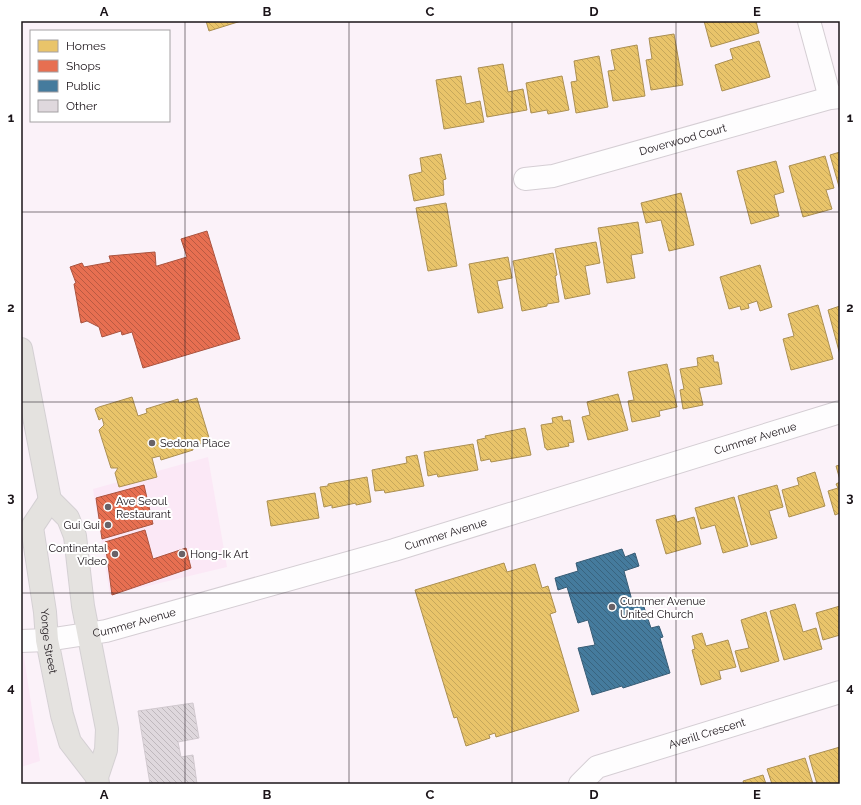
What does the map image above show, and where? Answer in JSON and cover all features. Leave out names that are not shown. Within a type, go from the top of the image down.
[{"type":"main road","points":[[21,349],[50,500]]},
{"type":"main road","name":"Yonge Street","points":[[50,500],[68,518],[75,536],[83,606],[107,729],[106,750],[98,780],[70,742],[62,715],[47,640],[45,612],[32,527],[50,500]]},
{"type":"street","points":[[810,21],[835,97]]},
{"type":"street","name":"Doverwood Court","points":[[525,179],[553,176],[835,97]]},
{"type":"street","name":"Cummer Avenue","points":[[21,641],[47,640],[106,631],[394,550],[840,412]]},
{"type":"street","name":"Averill Crescent","points":[[580,784],[597,767],[840,692]]},
{"type":"shaded area","points":[[208,457],[227,567],[110,595],[93,489]]},
{"type":"shaded area","points":[[21,638],[40,761],[21,767]]},
{"type":"building: Homes","points":[[206,21],[241,21],[209,31]]},
{"type":"building: Homes","points":[[704,21],[756,21],[759,33],[711,47]]},
{"type":"building: Homes","points":[[674,34],[683,85],[651,90],[646,60],[652,59],[649,38]]},
{"type":"building: Homes","points":[[759,41],[770,77],[722,91],[715,65],[733,59],[730,49]]},
{"type":"building: Homes","points":[[637,45],[645,96],[613,101],[608,71],[615,70],[611,50]]},
{"type":"building: Homes","points":[[599,56],[608,107],[576,113],[571,82],[577,81],[574,61]]},
{"type":"building: Homes","points":[[503,64],[508,92],[523,89],[527,110],[487,117],[478,68]]},
{"type":"building: Homes","points":[[461,76],[466,104],[480,101],[484,122],[444,129],[436,80]]},
{"type":"building: Homes","points":[[562,76],[569,110],[548,114],[547,110],[531,113],[526,83]]},
{"type":"building: Homes","points":[[840,152],[840,190],[830,155]]},
{"type":"building: Homes","points":[[441,154],[446,179],[443,180],[444,195],[414,201],[409,175],[422,172],[420,158]]},
{"type":"building: Homes","points":[[825,156],[834,188],[826,190],[832,209],[803,217],[789,166]]},
{"type":"building: Homes","points":[[776,161],[784,192],[774,195],[779,216],[751,224],[737,171]]},
{"type":"building: Homes","points":[[681,193],[694,245],[669,251],[661,220],[646,223],[641,203]]},
{"type":"building: Homes","points":[[446,203],[457,266],[428,271],[416,208]]},
{"type":"building: Homes","points":[[638,222],[643,253],[631,255],[635,278],[607,283],[598,228]]},
{"type":"building: Homes","points":[[596,242],[600,263],[585,266],[590,294],[565,299],[555,249]]},
{"type":"building: Homes","points":[[553,253],[557,275],[555,276],[559,302],[522,311],[513,261]]},
{"type":"building: Homes","points":[[508,257],[512,278],[497,281],[503,308],[478,313],[469,264]]},
{"type":"building: Homes","points":[[760,265],[772,307],[760,311],[757,301],[748,304],[749,308],[741,310],[740,306],[729,309],[720,277]]},
{"type":"building: Homes","points":[[818,305],[833,359],[791,370],[783,339],[794,336],[788,314]]},
{"type":"building: Homes","points":[[840,306],[840,355],[828,310]]},
{"type":"building: Homes","points":[[713,355],[714,362],[718,362],[722,384],[699,388],[703,405],[683,409],[680,390],[684,389],[680,369],[698,366],[697,358]]},
{"type":"building: Homes","points":[[667,364],[677,407],[659,411],[660,416],[632,422],[628,401],[634,400],[628,372]]},
{"type":"building: Homes","points":[[618,394],[628,430],[588,440],[582,417],[590,415],[587,402]]},
{"type":"building: Homes","name":"Sedona Place","points":[[132,397],[138,416],[147,413],[146,409],[178,399],[179,403],[197,398],[210,441],[192,446],[193,450],[161,460],[160,456],[152,458],[157,477],[119,487],[115,473],[118,468],[111,468],[99,430],[104,425],[102,418],[99,420],[95,409]]},
{"type":"building: Homes","points":[[562,416],[563,421],[570,420],[574,442],[568,443],[569,446],[547,450],[545,448],[541,425],[553,423],[552,418]]},
{"type":"building: Homes","points":[[525,428],[531,455],[491,462],[490,459],[481,461],[477,440],[486,438],[485,436]]},
{"type":"building: Homes","points":[[473,444],[478,470],[438,477],[437,474],[428,476],[424,452]]},
{"type":"building: Homes","points":[[417,455],[424,486],[385,493],[384,490],[375,491],[372,470],[407,463],[406,457]]},
{"type":"building: Homes","points":[[840,465],[840,480],[836,466]]},
{"type":"building: Homes","points":[[815,472],[825,506],[789,517],[782,490],[799,485],[797,478]]},
{"type":"building: Homes","points":[[367,477],[371,502],[356,505],[356,503],[332,508],[332,505],[324,507],[320,487],[328,486],[328,484]]},
{"type":"building: Homes","points":[[840,482],[840,513],[835,515],[828,491],[838,488],[836,484]]},
{"type":"building: Homes","points":[[777,485],[783,507],[769,511],[777,538],[751,545],[738,496]]},
{"type":"building: Homes","points":[[315,493],[319,518],[271,526],[267,501]]},
{"type":"building: Homes","points":[[734,497],[748,546],[723,553],[715,525],[701,529],[695,508]]},
{"type":"building: Homes","points":[[675,515],[677,522],[694,517],[701,544],[666,554],[656,520]]},
{"type":"building: Homes","points":[[504,563],[507,572],[535,564],[542,588],[548,586],[556,612],[550,614],[579,711],[496,737],[495,733],[489,735],[490,738],[466,746],[457,717],[454,718],[415,590]]},
{"type":"building: Homes","points":[[795,604],[803,632],[816,628],[822,649],[784,660],[770,611]]},
{"type":"building: Homes","points":[[840,606],[840,635],[823,640],[816,613]]},
{"type":"building: Homes","points":[[766,612],[779,661],[741,672],[735,651],[749,648],[741,620]]},
{"type":"building: Homes","points":[[702,633],[706,646],[728,640],[736,667],[719,671],[721,679],[701,685],[692,650],[695,649],[692,636]]},
{"type":"building: Homes","points":[[840,747],[840,784],[817,784],[809,756]]},
{"type":"building: Homes","points":[[805,758],[813,784],[772,784],[767,769]]},
{"type":"building: Homes","points":[[763,775],[766,784],[744,784],[743,781]]},
{"type":"building: Shops","points":[[207,231],[240,339],[143,368],[132,332],[122,335],[121,331],[102,337],[99,327],[87,321],[81,323],[74,284],[76,283],[70,267],[82,263],[84,267],[111,262],[109,256],[155,252],[157,266],[187,257],[181,239]]},
{"type":"building: Shops","points":[[144,485],[153,524],[102,539],[96,498]]},
{"type":"building: Shops","points":[[145,530],[153,559],[186,548],[191,568],[112,595],[105,542]]},
{"type":"building: Public","points":[[622,549],[625,557],[635,553],[639,566],[624,571],[633,604],[642,601],[651,628],[659,626],[663,637],[660,638],[670,673],[623,688],[622,686],[592,695],[578,648],[595,645],[588,620],[578,623],[567,587],[558,590],[555,578],[578,571],[576,563]]},
{"type":"building: Other","points":[[193,703],[199,738],[178,742],[181,757],[193,755],[197,784],[150,784],[138,711]]},
{"type":"place","name":"Sedona Place","points":[[152,443]]},
{"type":"place","name":"Ave Seoul Restaurant","points":[[108,507]]},
{"type":"place","name":"Gui Gui","points":[[108,525]]},
{"type":"place","name":"Continental Video","points":[[115,554]]},
{"type":"place","name":"Hong-Ik Art","points":[[182,554]]},
{"type":"place","name":"Cummer Avenue United Church","points":[[612,607]]}]
